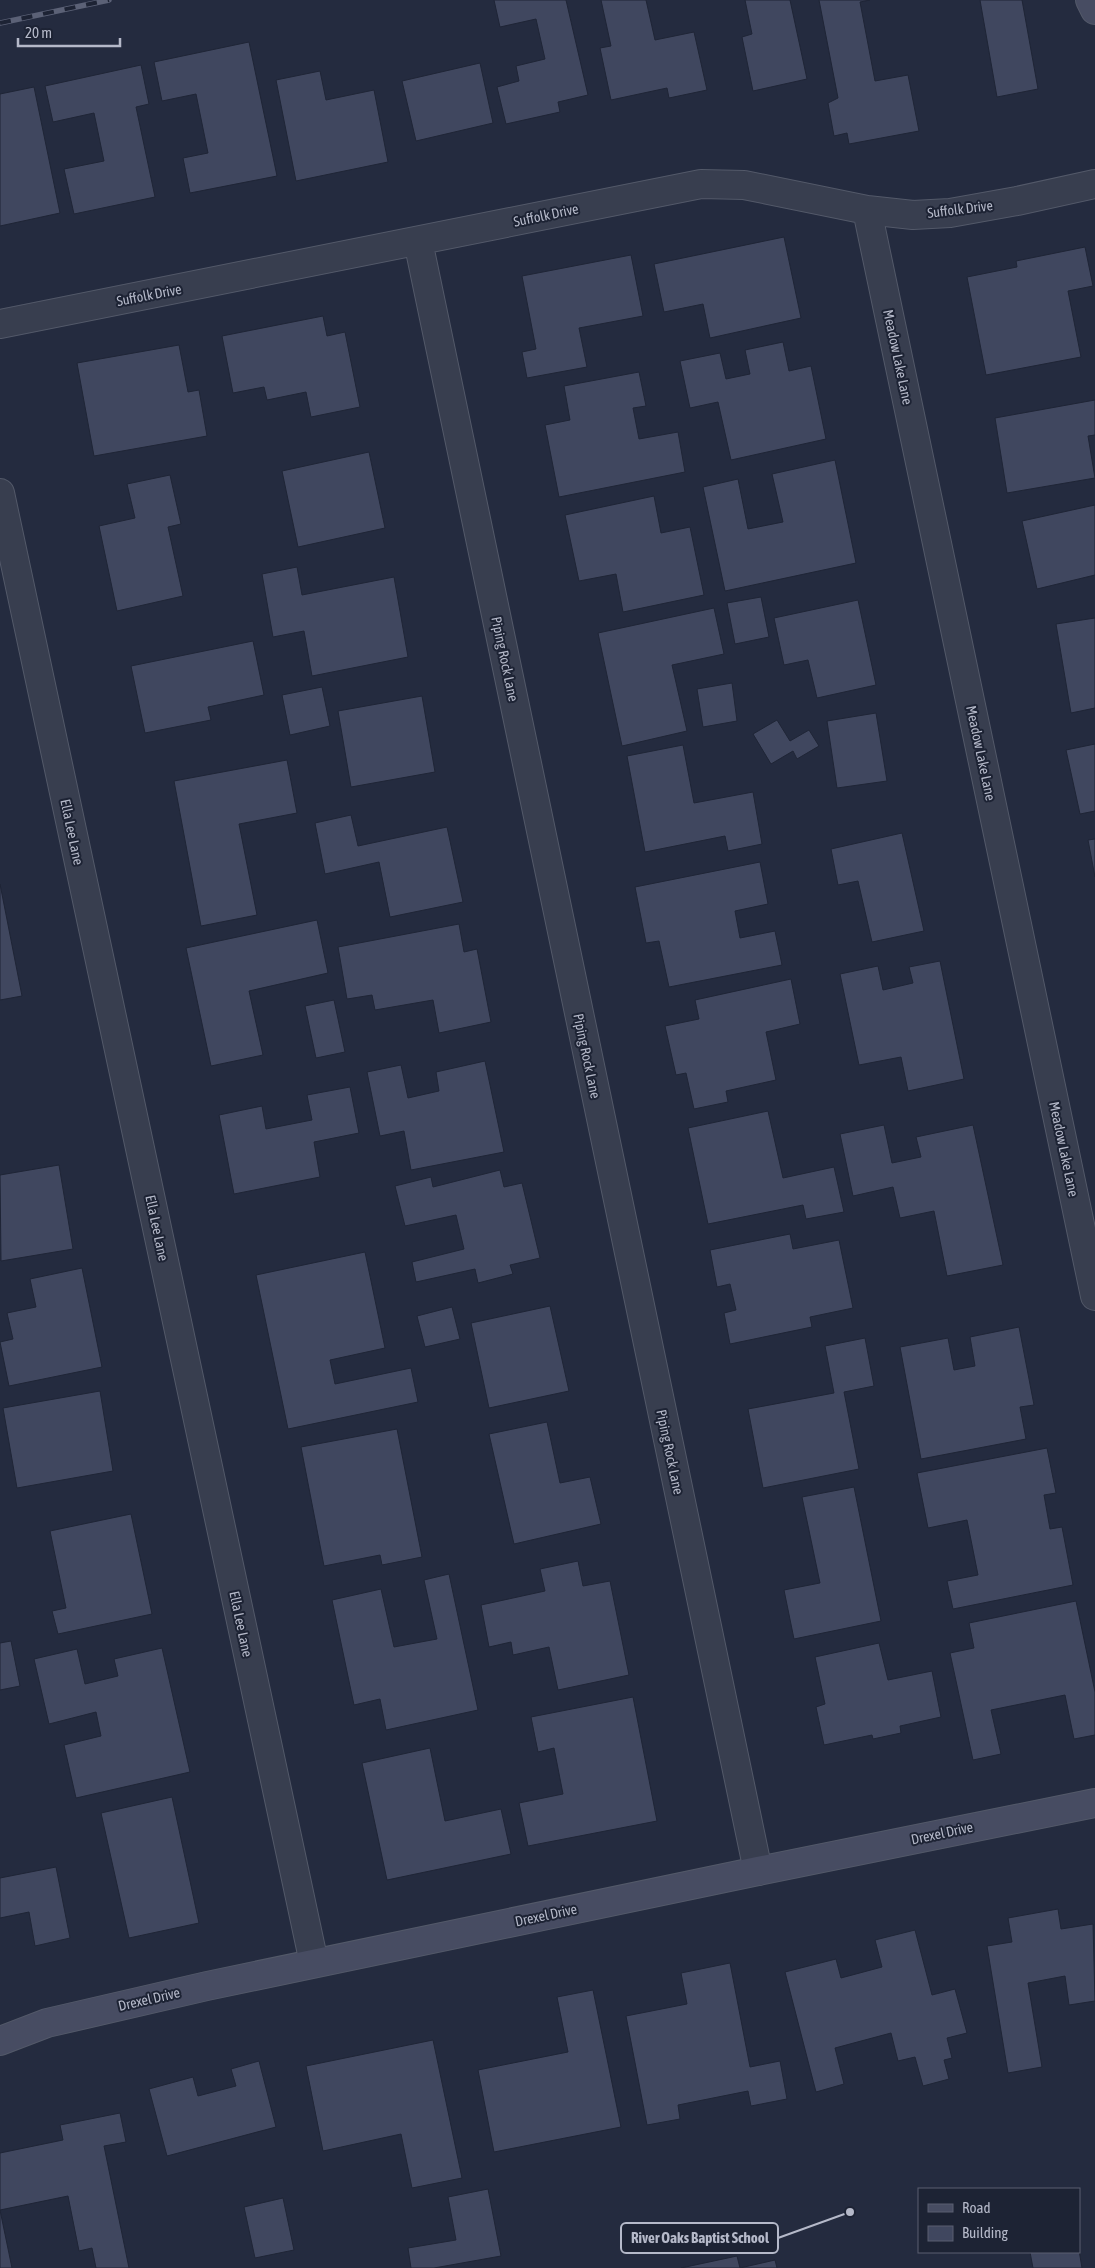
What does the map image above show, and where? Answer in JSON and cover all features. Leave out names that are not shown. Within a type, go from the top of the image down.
[{"type":"street","points":[[1090,0],[1095,10]]},
{"type":"street","name":"Suffolk Drive","points":[[0,324],[701,184],[744,185],[867,210],[913,214],[950,213],[1095,184]]},
{"type":"street","name":"Meadow Lake Lane","points":[[867,210],[1095,1296]]},
{"type":"street","name":"Piping Rock Lane","points":[[418,241],[758,1870]]},
{"type":"street","name":"Ella Lee Lane","points":[[0,493],[314,1963]]},
{"type":"street","name":"Drexel Drive","points":[[0,2041],[47,2023],[314,1963],[758,1870],[1095,1803]]},
{"type":"building","points":[[494,0],[566,0],[588,95],[558,102],[560,112],[506,124],[497,87],[519,81],[516,66],[545,59],[536,19],[500,27]]},
{"type":"building","points":[[601,0],[646,0],[655,40],[694,32],[707,90],[669,98],[667,88],[611,100],[600,48],[611,46]]},
{"type":"building","points":[[745,0],[790,0],[807,79],[753,91],[742,37],[752,34]]},
{"type":"building","points":[[819,0],[870,0],[860,2],[875,81],[908,75],[919,131],[849,144],[847,133],[834,136],[828,103],[838,98]]},
{"type":"building","points":[[980,0],[1022,0],[1038,89],[997,97]]},
{"type":"building","points":[[249,42],[277,176],[190,193],[183,158],[208,153],[196,94],[162,101],[154,62]]},
{"type":"building","points":[[480,63],[493,123],[416,141],[402,81]]},
{"type":"building","points":[[141,65],[149,104],[136,107],[155,197],[74,214],[64,169],[104,161],[94,113],[53,122],[45,86]]},
{"type":"building","points":[[320,71],[326,100],[374,90],[388,162],[296,181],[276,80]]},
{"type":"building","points":[[34,87],[60,213],[0,226],[0,94]]},
{"type":"building","points":[[784,237],[801,318],[710,338],[703,304],[664,312],[654,264]]},
{"type":"building","points":[[1085,247],[1093,286],[1068,291],[1081,357],[986,375],[967,277],[1017,267],[1016,261]]},
{"type":"building","points":[[631,255],[643,316],[579,328],[587,367],[527,378],[522,352],[536,349],[522,276]]},
{"type":"building","points":[[323,316],[327,336],[345,332],[360,407],[311,417],[306,392],[267,400],[264,387],[233,393],[222,336]]},
{"type":"building","points":[[783,342],[789,371],[811,366],[826,439],[731,460],[718,402],[690,408],[680,361],[720,353],[726,379],[750,374],[745,350]]},
{"type":"building","points":[[179,345],[188,392],[199,390],[207,436],[94,456],[77,363]]},
{"type":"building","points":[[639,372],[646,406],[633,408],[639,439],[678,432],[685,472],[559,497],[545,425],[570,420],[564,386]]},
{"type":"building","points":[[1095,400],[1095,435],[1088,436],[1095,478],[1007,493],[995,418]]},
{"type":"building","points":[[369,452],[385,528],[298,547],[282,471]]},
{"type":"building","points":[[835,460],[856,563],[725,591],[703,487],[738,479],[748,529],[783,522],[772,474]]},
{"type":"building","points":[[170,475],[181,524],[168,527],[183,596],[117,611],[99,526],[135,518],[127,484]]},
{"type":"building","points":[[654,496],[661,533],[690,527],[704,595],[623,612],[616,574],[579,581],[565,515]]},
{"type":"building","points":[[1095,505],[1095,575],[1037,589],[1022,521]]},
{"type":"building","points":[[297,567],[302,595],[394,577],[408,657],[312,676],[304,631],[273,637],[262,574]]},
{"type":"building","points":[[761,597],[769,637],[735,644],[727,603]]},
{"type":"building","points":[[858,600],[876,685],[817,698],[808,660],[784,665],[774,618]]},
{"type":"building","points":[[714,608],[724,654],[672,665],[687,731],[622,746],[598,633]]},
{"type":"building","points":[[1095,618],[1095,708],[1071,713],[1056,624]]},
{"type":"building","points":[[253,641],[264,695],[208,707],[211,720],[145,733],[131,666]]},
{"type":"building","points":[[732,683],[737,721],[703,727],[697,689]]},
{"type":"building","points":[[322,687],[330,726],[290,735],[282,695]]},
{"type":"building","points":[[422,696],[435,772],[351,787],[338,711]]},
{"type":"building","points":[[876,713],[887,781],[837,788],[827,721]]},
{"type":"building","points":[[777,720],[790,741],[809,730],[819,746],[797,759],[793,751],[771,764],[753,734]]},
{"type":"building","points":[[1095,744],[1095,811],[1080,814],[1066,750]]},
{"type":"building","points":[[683,745],[694,803],[753,792],[762,844],[728,851],[725,836],[645,852],[627,756]]},
{"type":"building","points":[[287,760],[297,813],[239,824],[257,915],[201,926],[174,781]]},
{"type":"building","points":[[351,815],[358,846],[447,827],[463,902],[390,917],[379,862],[325,874],[315,823]]},
{"type":"building","points":[[902,833],[924,931],[872,942],[858,881],[838,885],[831,849]]},
{"type":"building","points":[[1095,839],[1095,877],[1088,840]]},
{"type":"building","points":[[760,862],[768,904],[735,911],[740,938],[775,931],[782,965],[669,987],[659,941],[646,943],[635,887]]},
{"type":"building","points":[[0,884],[22,996],[0,1000]]},
{"type":"building","points":[[317,920],[328,973],[249,991],[263,1055],[211,1066],[186,948]]},
{"type":"building","points":[[459,924],[464,952],[477,949],[491,1022],[439,1033],[433,1000],[375,1010],[372,995],[347,999],[338,947]]},
{"type":"building","points":[[940,961],[964,1079],[908,1091],[901,1057],[859,1065],[840,974],[878,966],[883,990],[913,983],[909,967]]},
{"type":"building","points":[[791,979],[800,1024],[766,1032],[776,1080],[726,1091],[728,1102],[694,1109],[686,1073],[676,1075],[665,1026],[699,1019],[695,1000]]},
{"type":"building","points":[[334,1000],[345,1052],[316,1058],[305,1006]]},
{"type":"building","points":[[485,1061],[504,1152],[411,1170],[404,1131],[380,1136],[367,1072],[401,1065],[408,1098],[439,1091],[436,1072]]},
{"type":"building","points":[[350,1087],[359,1133],[314,1142],[320,1177],[234,1194],[219,1115],[262,1106],[266,1129],[312,1120],[307,1095]]},
{"type":"building","points":[[768,1111],[783,1178],[834,1167],[844,1212],[806,1219],[803,1205],[708,1224],[688,1128]]},
{"type":"building","points":[[884,1125],[892,1163],[921,1157],[916,1137],[973,1125],[1003,1265],[947,1276],[934,1211],[900,1218],[893,1187],[853,1196],[840,1134]]},
{"type":"building","points":[[59,1165],[73,1249],[1,1261],[0,1175]]},
{"type":"building","points":[[500,1170],[504,1187],[522,1183],[540,1258],[510,1265],[513,1274],[478,1283],[475,1269],[416,1282],[412,1262],[464,1249],[456,1215],[405,1226],[395,1186],[431,1177],[433,1187]]},
{"type":"building","points":[[790,1234],[793,1249],[839,1240],[853,1308],[810,1317],[812,1327],[730,1344],[724,1313],[736,1310],[730,1284],[717,1287],[710,1250]]},
{"type":"building","points":[[365,1252],[385,1348],[330,1360],[335,1384],[411,1368],[418,1402],[288,1429],[256,1275]]},
{"type":"building","points":[[82,1268],[102,1367],[9,1386],[0,1342],[13,1339],[7,1313],[36,1307],[30,1279]]},
{"type":"building","points":[[550,1306],[569,1391],[489,1408],[471,1323]]},
{"type":"building","points":[[452,1307],[460,1339],[425,1347],[417,1316]]},
{"type":"building","points":[[1019,1327],[1034,1405],[1020,1407],[1026,1439],[921,1459],[900,1347],[948,1338],[954,1370],[975,1366],[970,1337]]},
{"type":"building","points":[[865,1338],[874,1386],[844,1392],[859,1469],[763,1488],[748,1409],[834,1393],[825,1346]]},
{"type":"building","points":[[100,1391],[113,1471],[17,1488],[3,1408]]},
{"type":"building","points":[[547,1422],[560,1483],[590,1477],[601,1524],[514,1544],[489,1434]]},
{"type":"building","points":[[397,1429],[422,1557],[382,1565],[380,1555],[324,1566],[301,1447]]},
{"type":"building","points":[[1047,1448],[1056,1493],[1044,1495],[1050,1529],[1062,1527],[1073,1585],[953,1609],[947,1581],[978,1575],[967,1520],[928,1528],[917,1473]]},
{"type":"building","points":[[854,1487],[881,1621],[794,1639],[784,1590],[820,1583],[802,1497]]},
{"type":"building","points":[[131,1514],[152,1614],[58,1634],[52,1611],[66,1608],[50,1531]]},
{"type":"building","points":[[578,1561],[583,1586],[610,1581],[629,1675],[558,1690],[549,1647],[513,1655],[511,1642],[489,1647],[481,1605],[545,1591],[540,1569]]},
{"type":"building","points":[[449,1574],[478,1710],[386,1730],[380,1699],[354,1705],[332,1600],[381,1589],[394,1647],[437,1639],[424,1580]]},
{"type":"building","points":[[1076,1601],[1095,1692],[1095,1735],[1074,1739],[1065,1695],[991,1710],[1001,1754],[973,1760],[950,1653],[974,1648],[969,1623]]},
{"type":"building","points":[[11,1641],[20,1686],[0,1690],[0,1643]]},
{"type":"building","points":[[879,1643],[888,1680],[932,1671],[941,1717],[900,1726],[901,1733],[873,1739],[872,1735],[824,1745],[816,1707],[825,1704],[815,1657]]},
{"type":"building","points":[[162,1648],[190,1772],[76,1798],[64,1745],[101,1736],[96,1712],[49,1724],[34,1659],[77,1649],[85,1684],[118,1676],[114,1659]]},
{"type":"building","points":[[633,1697],[657,1821],[528,1846],[519,1803],[563,1794],[554,1748],[538,1752],[531,1717]]},
{"type":"building","points":[[430,1748],[445,1821],[501,1809],[511,1854],[387,1880],[362,1763]]},
{"type":"building","points":[[172,1797],[199,1923],[129,1938],[101,1813]]},
{"type":"building","points":[[56,1867],[70,1938],[35,1946],[29,1912],[0,1918],[0,1878]]},
{"type":"building","points":[[1058,1909],[1061,1929],[1093,1924],[1095,2001],[1069,2005],[1065,1976],[1028,1983],[1042,2067],[1008,2073],[987,1946],[1012,1942],[1008,1918]]},
{"type":"building","points":[[915,1930],[932,1995],[955,1989],[967,2033],[947,2038],[952,2058],[944,2060],[949,2079],[923,2086],[915,2057],[898,2061],[891,2033],[835,2048],[844,2084],[816,2092],[785,1972],[836,1959],[841,1978],[882,1967],[875,1940]]},
{"type":"building","points":[[730,1963],[750,2067],[780,2061],[787,2099],[751,2106],[748,2091],[678,2105],[680,2119],[647,2125],[626,2016],[687,2004],[681,1973]]},
{"type":"building","points":[[593,1990],[621,2127],[494,2152],[478,2070],[568,2052],[557,1997]]},
{"type":"building","points":[[433,2040],[462,2178],[412,2188],[401,2134],[323,2151],[306,2066]]},
{"type":"building","points":[[259,2061],[276,2127],[167,2156],[149,2089],[193,2077],[198,2096],[236,2086],[231,2069]]},
{"type":"building","points":[[120,2113],[126,2142],[104,2146],[129,2268],[96,2268],[92,2248],[79,2251],[68,2196],[0,2210],[0,2153],[63,2140],[60,2125]]},
{"type":"building","points":[[488,2189],[501,2256],[434,2268],[411,2268],[408,2248],[456,2240],[448,2197]]},
{"type":"building","points":[[283,2198],[294,2250],[255,2258],[244,2207]]},
{"type":"building","points":[[0,2210],[12,2268],[0,2268]]},
{"type":"building","points":[[1030,2253],[1080,2253],[1082,2268],[1033,2268]]},
{"type":"building","points":[[737,2256],[740,2268],[681,2268]]},
{"type":"building","points":[[775,2260],[777,2268],[740,2268]]},
{"type":"railway","points":[[0,23],[109,0]]},
{"type":"place","name":"River Oaks Baptist School","points":[[850,2212]]}]
